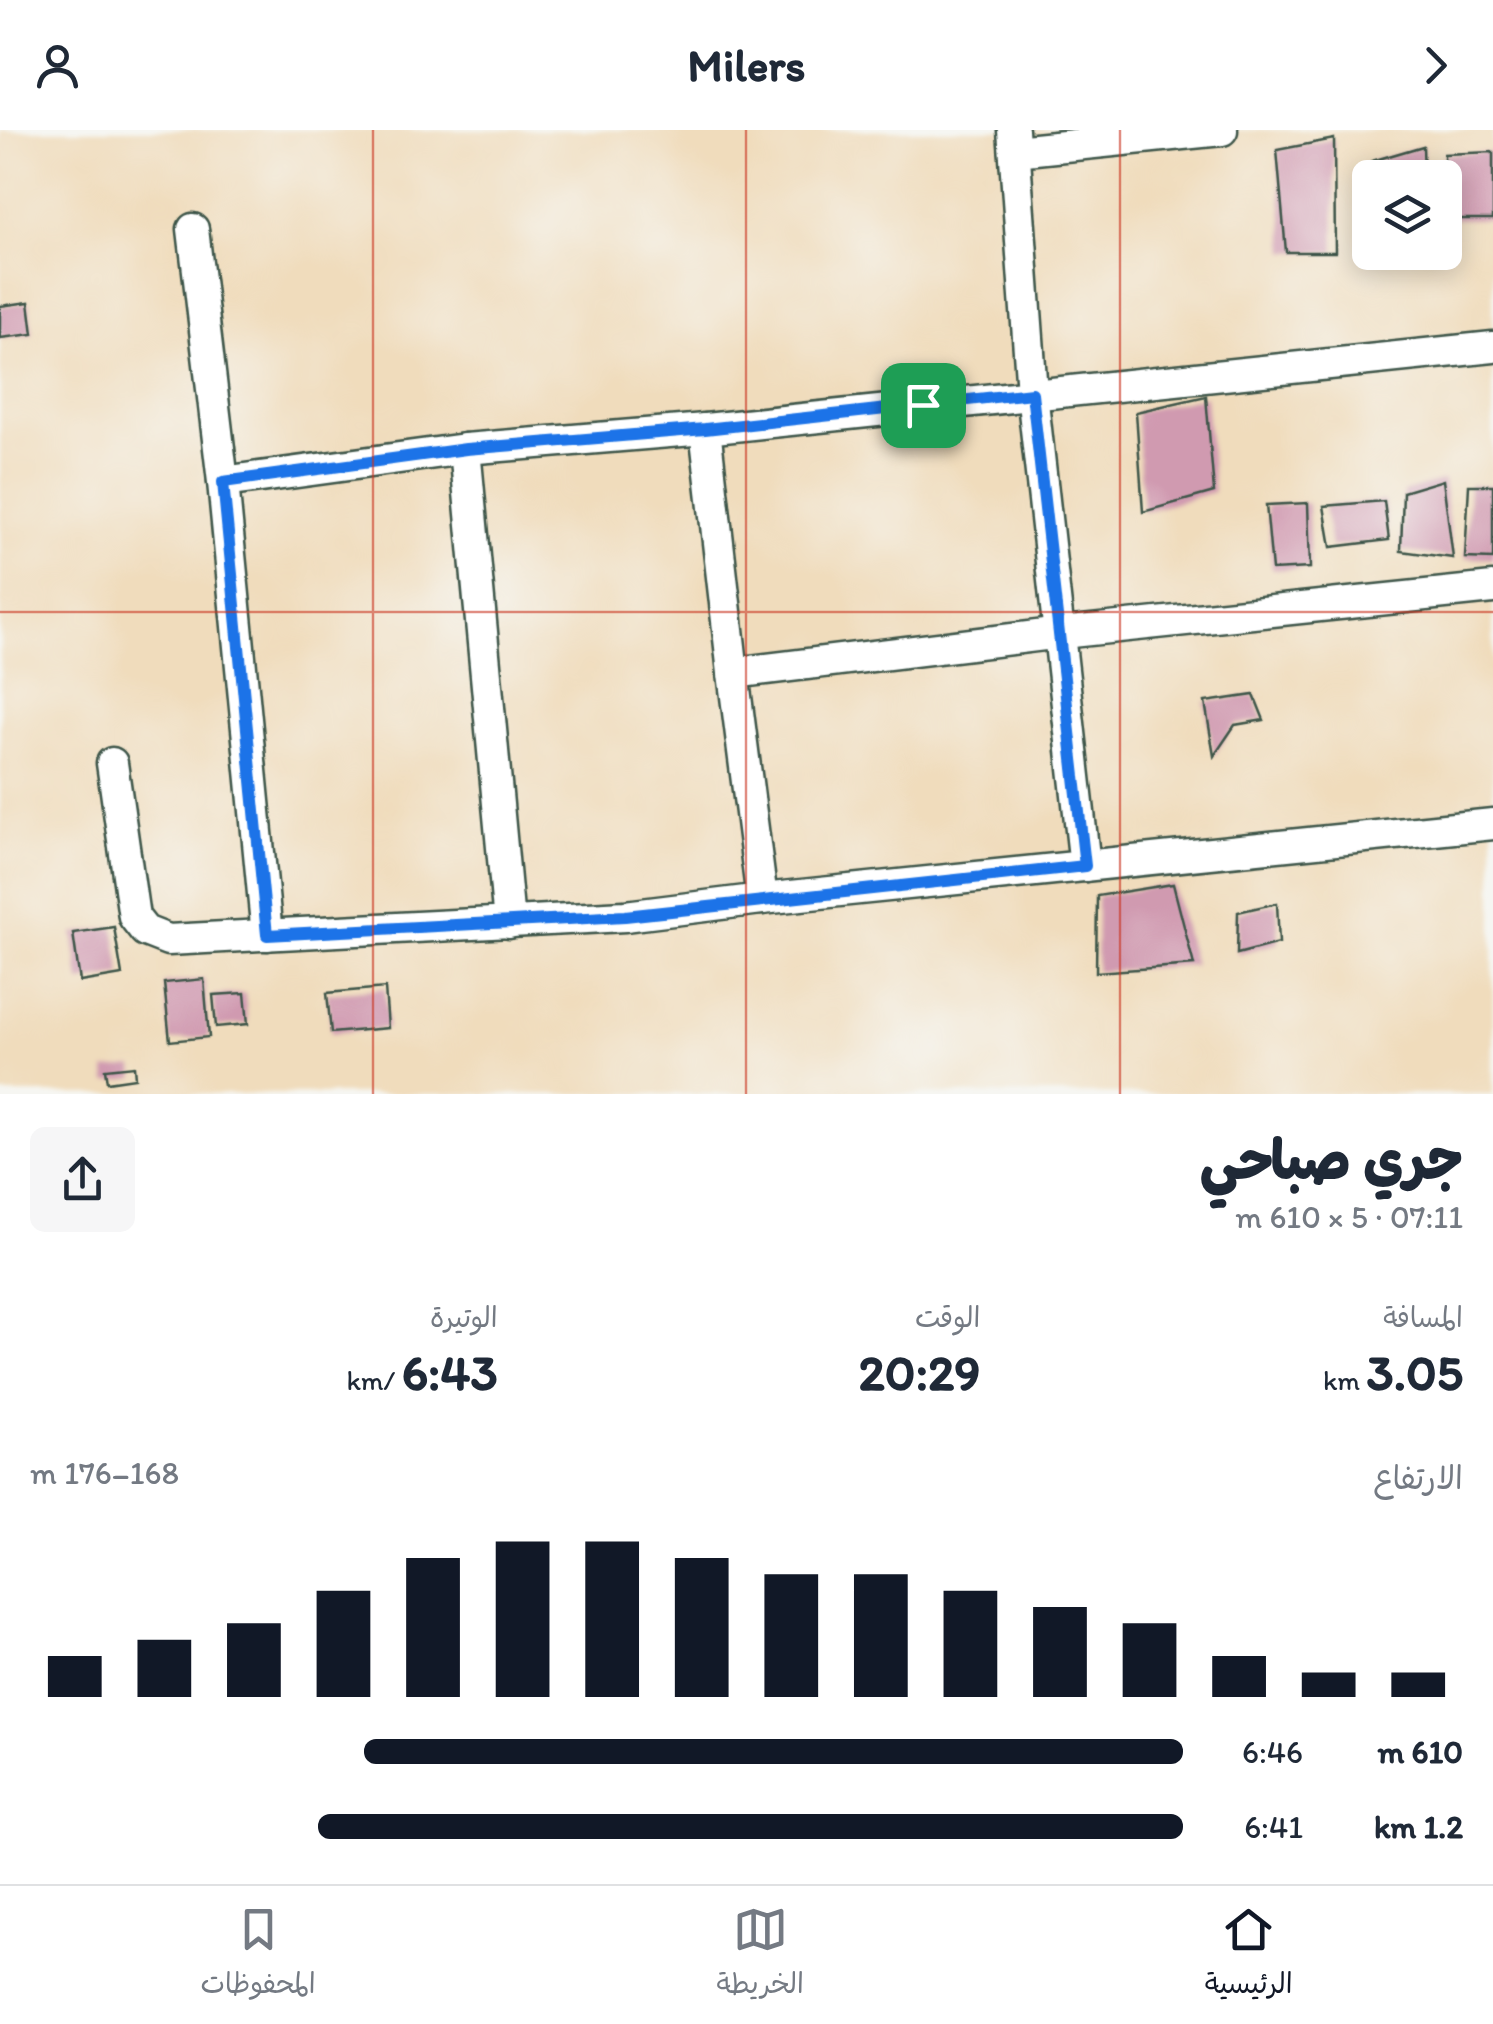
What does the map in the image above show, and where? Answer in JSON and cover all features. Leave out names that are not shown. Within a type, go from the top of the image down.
[{"type":"street","points":[[1085,866],[1032,393],[1014,141],[1222,130]]},
{"type":"street","points":[[193,229],[223,482],[267,935]]},
{"type":"street","points":[[223,482],[466,449],[705,429],[1493,347]]},
{"type":"street","points":[[705,429],[762,899]]},
{"type":"street","points":[[466,449],[509,923]]},
{"type":"street","points":[[733,673],[1493,588]]},
{"type":"street","points":[[112,763],[134,917],[146,931],[168,940],[625,916],[1493,824]]},
{"type":"building","points":[[1334,139],[1335,252],[1286,252],[1277,150]]},
{"type":"building","points":[[1423,146],[1423,160],[1375,160]]},
{"type":"building","points":[[1493,152],[1493,219],[1462,219],[1462,160],[1444,160],[1444,154]]},
{"type":"building","points":[[29,302],[33,334],[0,338],[0,306]]},
{"type":"building","points":[[1206,396],[1214,492],[1143,512],[1136,412]]},
{"type":"building","points":[[1443,480],[1453,558],[1401,551],[1403,492]]},
{"type":"building","points":[[1469,485],[1493,485],[1493,559],[1465,558]]},
{"type":"building","points":[[1384,501],[1389,540],[1331,547],[1324,506]]},
{"type":"building","points":[[1308,503],[1310,568],[1272,570],[1266,505]]},
{"type":"building","points":[[1254,695],[1264,720],[1235,725],[1214,756],[1205,702]]},
{"type":"building","points":[[1173,884],[1194,965],[1096,972],[1097,896]]},
{"type":"building","points":[[1277,903],[1279,943],[1237,954],[1238,912]]},
{"type":"building","points":[[114,927],[122,975],[80,982],[73,933]]},
{"type":"building","points":[[204,979],[209,1037],[170,1041],[164,983]]},
{"type":"building","points":[[385,988],[388,1028],[331,1033],[327,993]]},
{"type":"building","points":[[245,993],[248,1024],[216,1027],[213,995]]},
{"type":"building","points":[[134,1066],[135,1078],[107,1082],[105,1069]]},
{"type":"route","points":[[1032,393],[1085,866],[625,916],[267,935],[223,482],[466,449],[923,405],[1032,393]]}]
